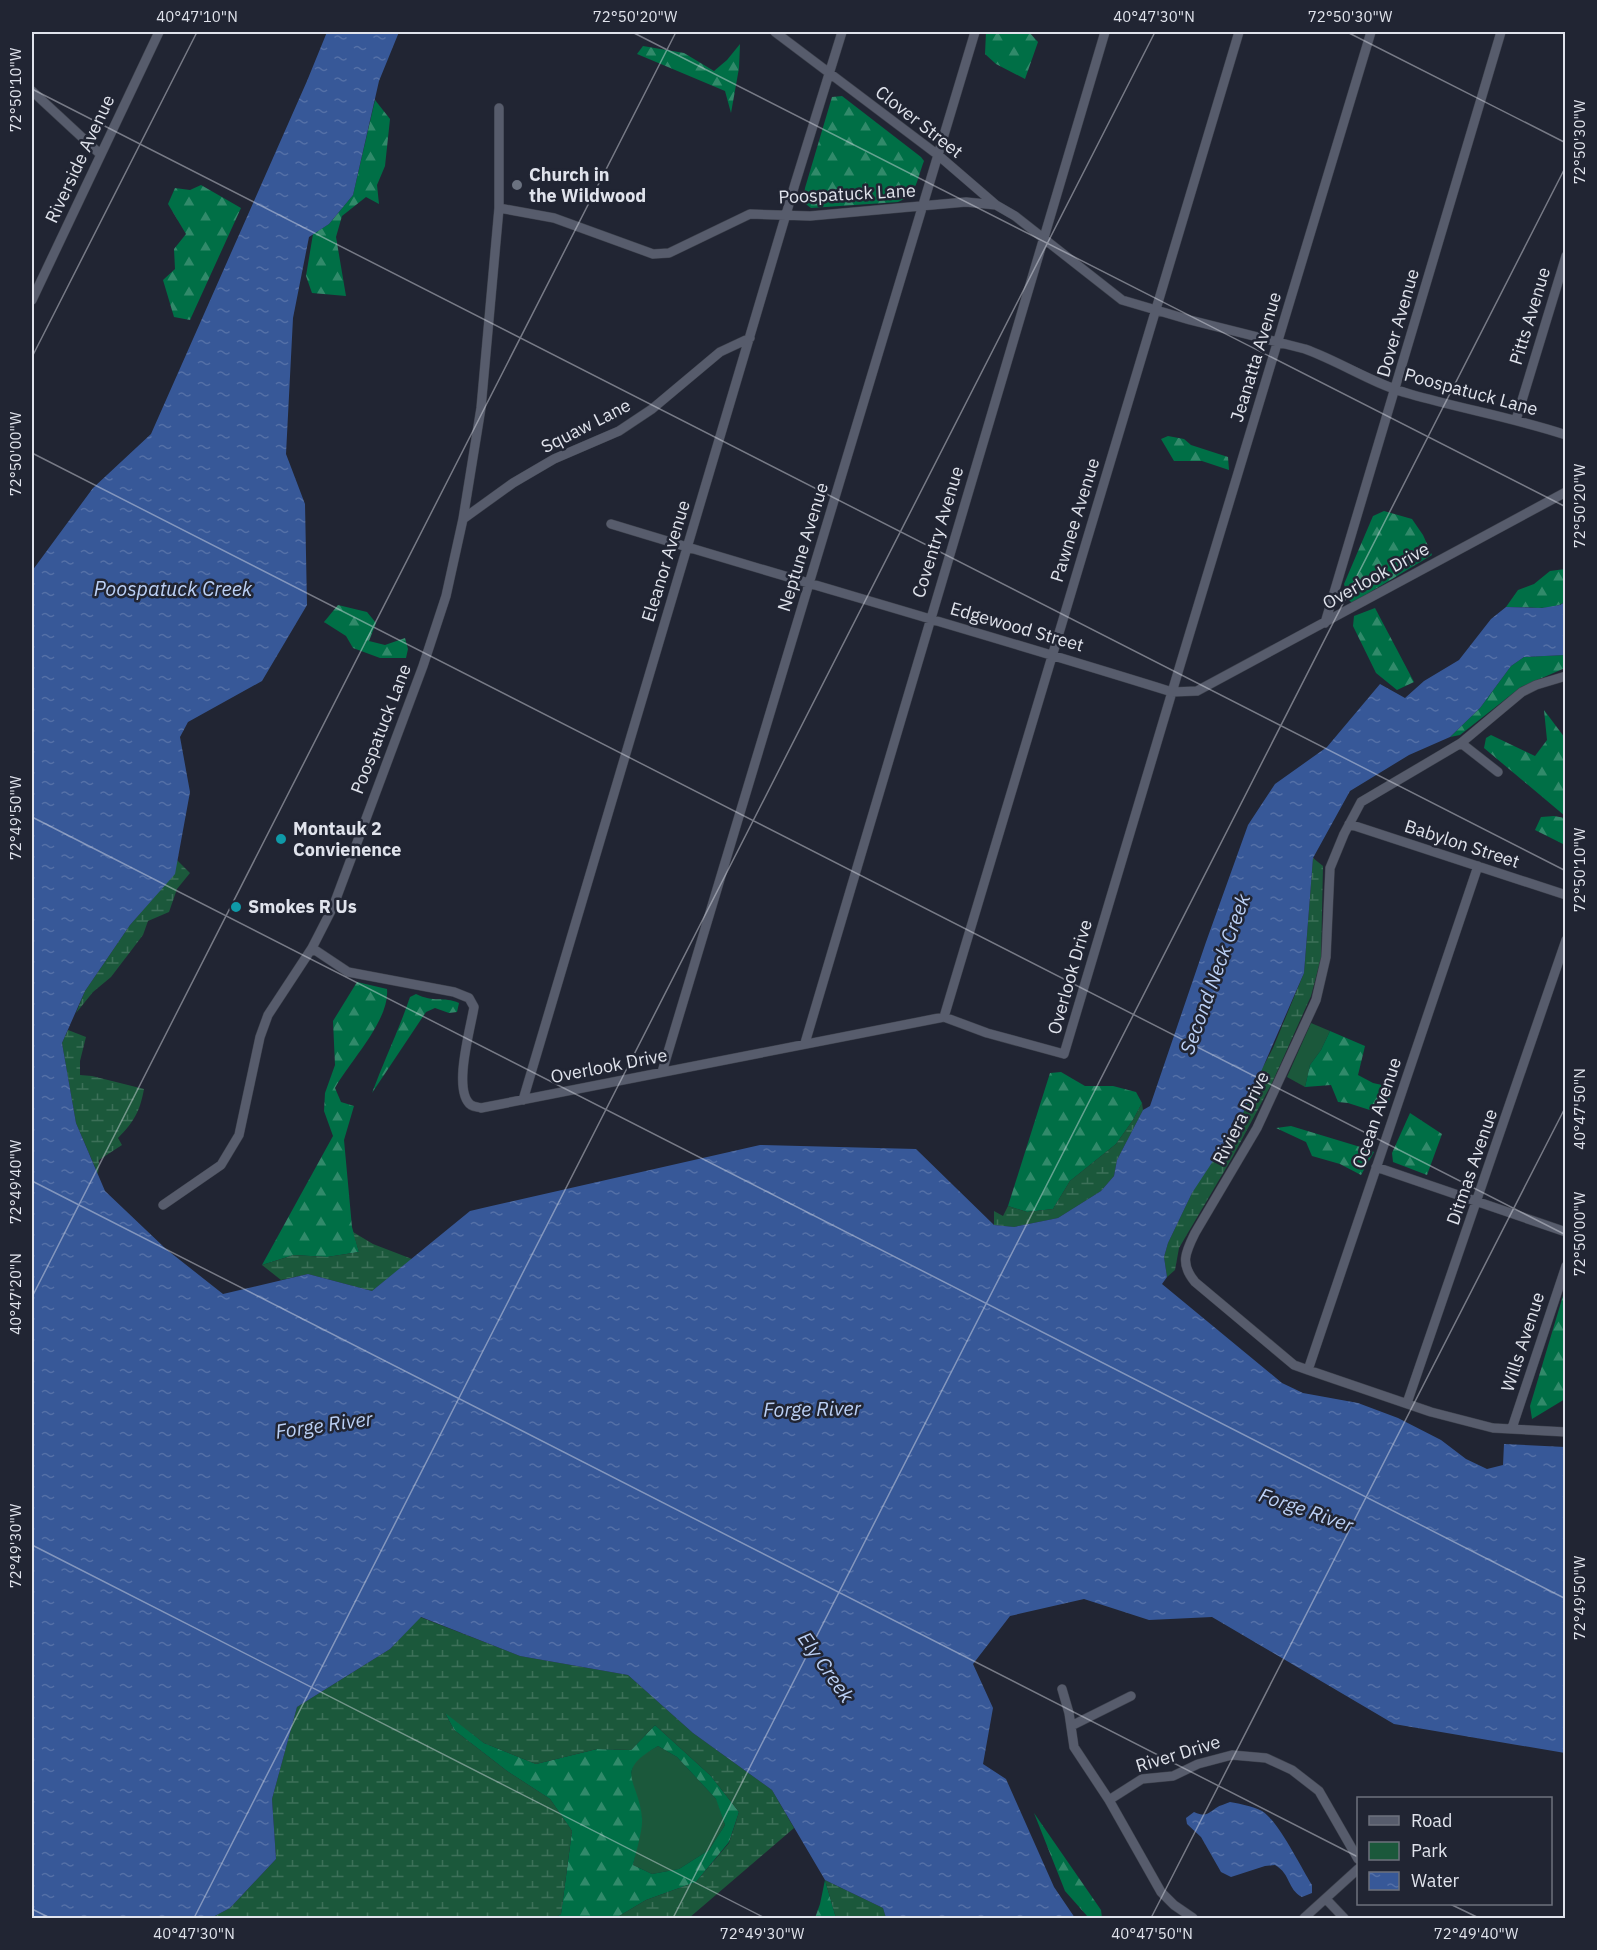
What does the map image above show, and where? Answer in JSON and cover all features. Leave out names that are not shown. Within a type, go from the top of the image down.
[{"type":"street","name":"Riverside Avenue","points":[[32,300],[159,32]]},
{"type":"street","name":"Clover Street","points":[[775,32],[938,155],[996,205],[1015,216],[1043,239]]},
{"type":"street","name":"Eleanor Avenue","points":[[523,1100],[842,32]]},
{"type":"street","name":"Neptune Avenue","points":[[662,1072],[975,32]]},
{"type":"street","name":"Coventry Avenue","points":[[805,1043],[1105,32]]},
{"type":"street","name":"Pawnee Avenue","points":[[944,1017],[1239,32]]},
{"type":"street","name":"Jeanatta Avenue","points":[[1172,692],[1371,32]]},
{"type":"street","name":"Dover Avenue","points":[[1325,622],[1501,32]]},
{"type":"street","points":[[32,91],[100,154]]},
{"type":"street","name":"Poospatuck Lane","points":[[163,1205],[221,1165],[239,1135],[260,1037],[268,1015],[312,948],[333,908],[423,666],[446,596],[463,519],[481,408],[499,208],[498,108]]},
{"type":"street","name":"Poospatuck Lane","points":[[499,208],[554,218],[633,249],[653,254],[669,253],[750,214],[810,216],[966,202],[996,205]]},
{"type":"street","name":"Poospatuck Lane","points":[[1043,239],[1122,300],[1278,341],[1323,356],[1377,383],[1395,389],[1566,435]]},
{"type":"street","name":"Pitts Avenue","points":[[1516,420],[1566,256]]},
{"type":"street","name":"Squaw Lane","points":[[463,519],[513,483],[554,459],[619,431],[652,409],[720,352],[750,339]]},
{"type":"street","name":"Overlook Drive","points":[[312,948],[348,972],[454,992],[469,998],[474,1007],[462,1077],[466,1097],[471,1105],[481,1108],[944,1017],[987,1033],[1064,1054],[1172,692],[1197,691],[1566,492]]},
{"type":"street","name":"Edgewood Street","points":[[611,524],[809,585],[1052,654],[1172,692]]},
{"type":"street","name":"Riviera Drive","points":[[1566,676],[1522,692],[1461,743],[1361,802],[1330,868],[1326,957],[1316,1000],[1257,1128],[1191,1240],[1185,1265],[1195,1282],[1294,1365],[1431,1412],[1493,1428],[1566,1432]]},
{"type":"street","points":[[1461,743],[1498,772]]},
{"type":"street","name":"Babylon Street","points":[[1349,824],[1566,895]]},
{"type":"street","name":"Ocean Avenue","points":[[1308,1370],[1478,866]]},
{"type":"street","name":"Ditmas Avenue","points":[[1407,1403],[1566,940]]},
{"type":"street","points":[[1376,1167],[1566,1232]]},
{"type":"street","name":"Wills Avenue","points":[[1512,1428],[1566,1266]]},
{"type":"street","points":[[1062,1689],[1074,1747],[1109,1800],[1161,1892],[1174,1905],[1193,1918]]},
{"type":"street","points":[[1071,1726],[1131,1696]]},
{"type":"street","name":"River Drive","points":[[1109,1800],[1142,1779],[1173,1776],[1197,1764],[1232,1755],[1266,1758],[1292,1770],[1319,1791],[1357,1856]]},
{"type":"street","points":[[1304,1918],[1357,1871]]},
{"type":"street","points":[[1326,1899],[1344,1918]]},
{"type":"green space","points":[[986,32],[1029,32],[1038,42],[1025,79],[996,64],[985,54]]},
{"type":"green space","points":[[740,44],[739,68],[731,113],[725,91],[637,54],[643,46],[684,53],[714,71]]},
{"type":"green space","points":[[842,96],[924,161],[916,186],[904,199],[898,202],[811,208],[803,202],[832,97]]},
{"type":"green space","points":[[375,100],[390,119],[385,166],[377,185],[379,204],[366,197],[342,216],[336,237],[346,296],[312,293],[306,276],[313,234],[329,224],[353,195]]},
{"type":"green space","points":[[201,185],[241,208],[190,320],[174,317],[163,280],[175,269],[174,249],[186,234],[168,204],[175,188],[190,190]]},
{"type":"green space","points":[[1168,436],[1184,439],[1191,445],[1228,457],[1229,470],[1202,461],[1174,461],[1161,439]]},
{"type":"green space","points":[[1384,511],[1412,519],[1423,535],[1432,555],[1352,603],[1348,599],[1344,584],[1373,516]]},
{"type":"green space","points":[[1565,569],[1565,602],[1544,608],[1506,607],[1518,590],[1534,584],[1550,571]]},
{"type":"green space","points":[[338,605],[367,612],[376,623],[369,641],[385,645],[405,638],[408,649],[406,658],[380,658],[353,648],[346,636],[324,622]]},
{"type":"green space","points":[[1375,608],[1414,682],[1397,690],[1376,673],[1353,626],[1354,616]]},
{"type":"green space","points":[[1565,655],[1565,668],[1521,687],[1460,735],[1450,737],[1480,708],[1511,666],[1524,657]]},
{"type":"green space","points":[[1544,710],[1565,738],[1565,816],[1484,748],[1486,738],[1491,735],[1535,756],[1547,740]]},
{"type":"green space","points":[[1541,817],[1565,818],[1565,845],[1535,830]]},
{"type":"green space","points":[[1313,858],[1323,866],[1321,958],[1311,996],[1272,1083],[1232,1158],[1179,1248],[1175,1270],[1167,1277],[1164,1257],[1168,1243],[1192,1193],[1273,1048],[1304,973]]},
{"type":"green space","points":[[177,860],[190,873],[177,889],[169,912],[148,921],[143,935],[111,977],[93,992],[76,1013],[85,991],[130,925],[174,874]]},
{"type":"green space","points":[[357,982],[387,989],[386,1001],[376,1027],[335,1088],[341,1102],[354,1106],[344,1140],[352,1227],[359,1252],[327,1257],[294,1255],[262,1265],[333,1136],[324,1111],[325,1093],[335,1065],[333,1021]]},
{"type":"green space","points":[[416,994],[459,1003],[457,1012],[449,1013],[435,1008],[426,1012],[372,1093],[410,997]]},
{"type":"green space","points":[[1311,1023],[1330,1031],[1321,1050],[1310,1065],[1305,1087],[1287,1077]]},
{"type":"green space","points":[[68,1030],[86,1037],[80,1061],[80,1075],[144,1089],[136,1116],[118,1138],[122,1145],[99,1160],[98,1174],[76,1123],[62,1043]]},
{"type":"green space","points":[[1330,1031],[1365,1046],[1358,1075],[1373,1083],[1391,1087],[1389,1103],[1376,1112],[1338,1102],[1331,1085],[1305,1087],[1310,1065],[1321,1050]]},
{"type":"green space","points":[[1061,1072],[1085,1086],[1113,1086],[1136,1092],[1142,1103],[1116,1144],[1070,1181],[1053,1209],[1027,1212],[1008,1206],[1050,1073]]},
{"type":"green space","points":[[1142,1103],[1143,1110],[1117,1160],[1114,1176],[1101,1191],[1058,1218],[1014,1227],[994,1225],[994,1211],[1003,1216],[1008,1206],[1027,1212],[1053,1209],[1070,1181],[1116,1144]]},
{"type":"green space","points":[[1410,1113],[1442,1134],[1427,1175],[1393,1162],[1392,1153]]},
{"type":"green space","points":[[1291,1126],[1374,1152],[1361,1175],[1340,1164],[1312,1156],[1306,1142],[1276,1128]]},
{"type":"green space","points":[[353,1232],[373,1244],[412,1259],[372,1291],[308,1274],[281,1280],[262,1265],[294,1255],[327,1257],[359,1252]]},
{"type":"green space","points":[[1565,1289],[1565,1399],[1532,1419],[1530,1406]]},
{"type":"green space","points":[[420,1617],[520,1656],[628,1675],[693,1733],[772,1790],[794,1828],[689,1918],[616,1918],[646,1900],[696,1882],[729,1843],[739,1812],[711,1776],[655,1725],[631,1750],[597,1749],[536,1764],[484,1743],[445,1713],[454,1730],[507,1771],[550,1799],[572,1831],[561,1914],[554,1918],[211,1918],[230,1908],[276,1859],[272,1799],[297,1707],[390,1649]]},
{"type":"green space","points":[[444,1711],[484,1743],[536,1764],[597,1749],[631,1750],[655,1725],[711,1776],[739,1812],[729,1842],[696,1882],[646,1900],[616,1918],[554,1918],[561,1914],[572,1831],[550,1799],[507,1771],[454,1730]],"holes":[[[658,1746],[677,1757],[716,1799],[725,1825],[709,1850],[679,1869],[652,1874],[633,1865],[642,1818],[632,1770],[644,1755]]]},
{"type":"green space","points":[[658,1746],[677,1757],[717,1800],[725,1825],[709,1850],[679,1869],[652,1874],[633,1865],[642,1819],[630,1780],[633,1764],[642,1755]]},
{"type":"green space","points":[[1034,1813],[1101,1910],[1102,1918],[1088,1917],[1065,1891]]},
{"type":"green space","points":[[825,1880],[836,1918],[815,1918]]},
{"type":"green space","points":[[825,1880],[883,1908],[886,1918],[836,1918]]},
{"type":"water","points":[[327,32],[399,32],[379,81],[353,195],[329,224],[309,237],[293,318],[286,454],[305,504],[307,605],[262,681],[188,722],[180,737],[190,792],[175,874],[130,925],[85,991],[62,1043],[76,1123],[105,1191],[166,1249],[223,1294],[308,1274],[372,1291],[470,1211],[760,1145],[916,1149],[994,1225],[1014,1227],[1058,1218],[1101,1191],[1114,1176],[1117,1160],[1143,1110],[1150,1106],[1248,825],[1275,784],[1327,747],[1380,684],[1405,698],[1424,681],[1459,660],[1491,619],[1506,607],[1542,608],[1565,602],[1565,655],[1524,657],[1511,666],[1480,708],[1450,737],[1409,755],[1350,791],[1313,858],[1304,973],[1240,1120],[1192,1193],[1168,1243],[1164,1257],[1167,1277],[1162,1284],[1282,1383],[1303,1393],[1358,1403],[1398,1418],[1441,1440],[1466,1459],[1487,1469],[1503,1465],[1504,1444],[1565,1447],[1565,1753],[1394,1724],[1212,1617],[1149,1620],[1084,1599],[1010,1616],[973,1664],[993,1708],[983,1764],[1006,1779],[1054,1887],[1075,1918],[886,1918],[883,1908],[825,1880],[772,1790],[693,1733],[628,1675],[520,1656],[421,1617],[390,1649],[297,1707],[272,1799],[276,1859],[230,1908],[211,1918],[32,1918],[32,571],[93,488],[151,434]]},
{"type":"water","points":[[1230,1802],[1262,1811],[1269,1817],[1282,1834],[1312,1885],[1312,1893],[1302,1897],[1297,1894],[1284,1873],[1275,1865],[1231,1877],[1221,1872],[1201,1837],[1187,1824],[1186,1818],[1194,1812],[1206,1814]]},
{"type":"place","name":"Church in the Wildwood","points":[[517,185]]},
{"type":"place","name":"Montauk 2 Convienence","points":[[281,839]]},
{"type":"place","name":"Smokes R Us","points":[[236,907]]},
{"type":"water label","name":"Poospatuck Creek","points":[[173,589]]},
{"type":"water label","name":"Second Neck Creek","points":[[1215,974]]},
{"type":"water label","name":"Forge River","points":[[812,1409]]},
{"type":"water label","name":"Forge River","points":[[324,1425]]},
{"type":"water label","name":"Forge River","points":[[1306,1510]]},
{"type":"water label","name":"Ely Creek","points":[[826,1667]]}]
